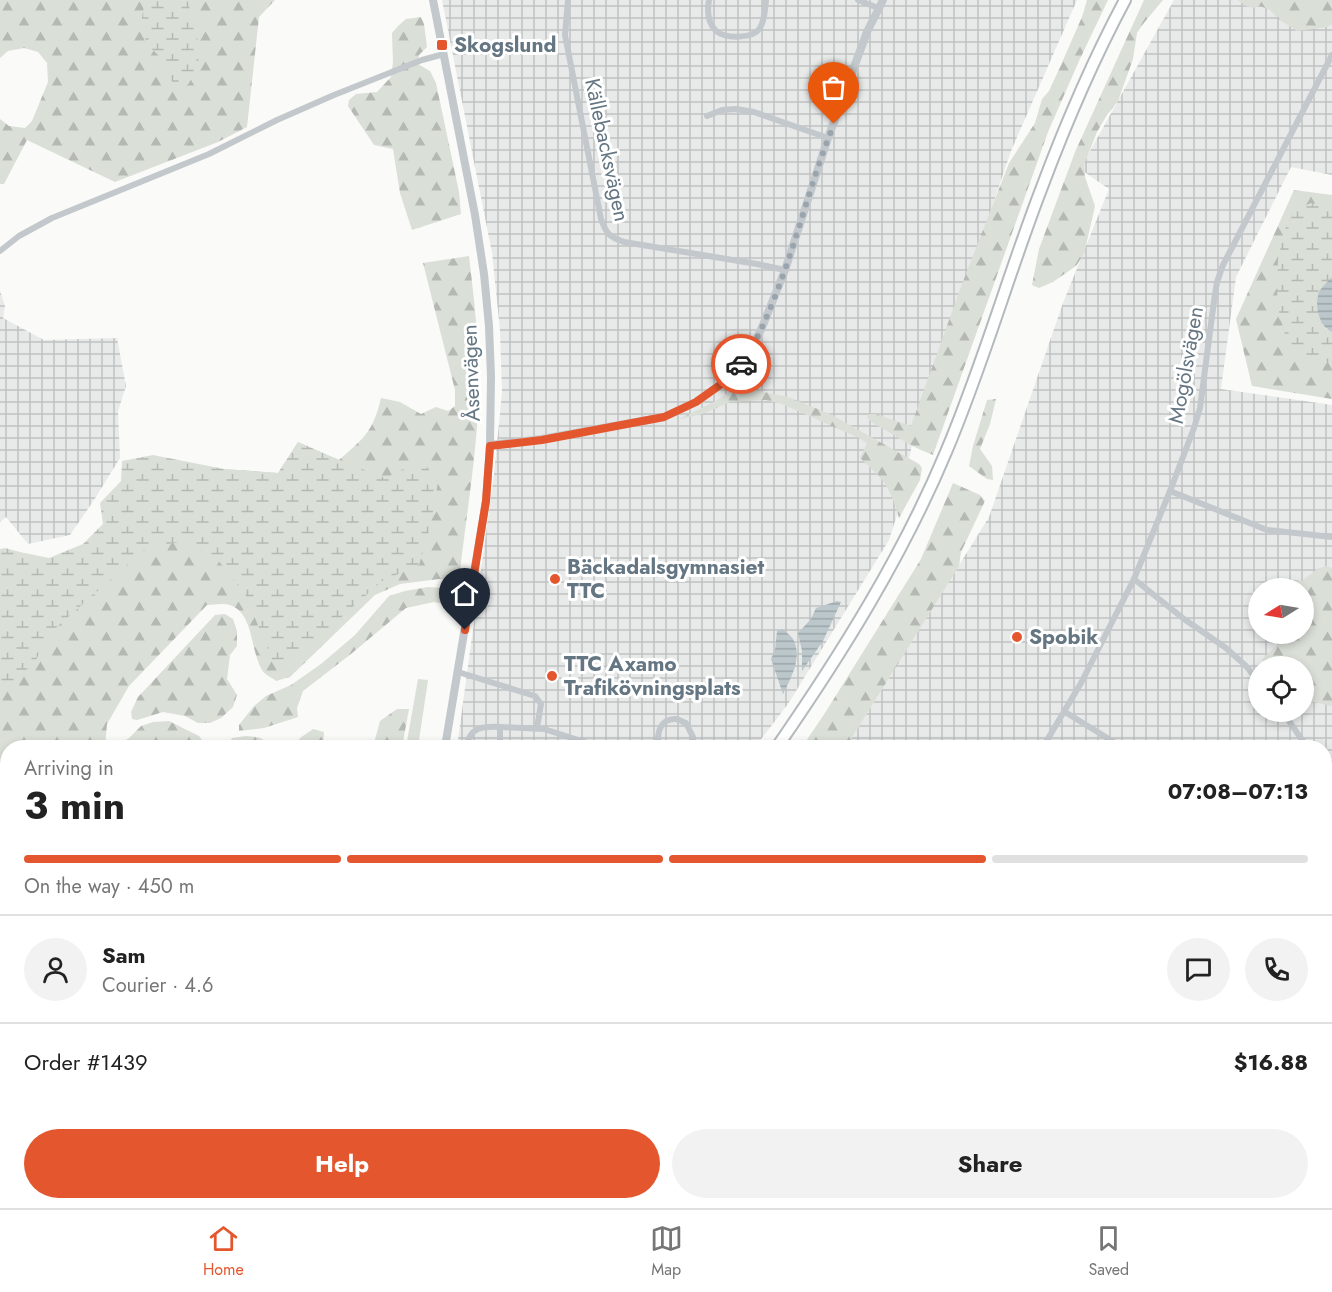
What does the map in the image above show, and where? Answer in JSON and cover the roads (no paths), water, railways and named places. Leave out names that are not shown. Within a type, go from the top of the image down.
[{"type":"highway","points":[[782,740],[831,668],[862,617],[895,558],[937,472],[965,406],[1061,136],[1125,0]]},
{"type":"highway","points":[[790,740],[818,700],[866,622],[939,484],[970,409],[1068,138],[1117,28],[1132,0]]},
{"type":"street","name":"Åsenvägen","points":[[433,0],[475,215],[484,274],[491,377],[486,501],[446,740]]},
{"type":"street","name":"Källebacksvägen","points":[[568,0],[565,35],[605,232],[624,242],[785,270]]},
{"type":"street","points":[[709,0],[709,18],[716,31],[738,37],[756,32],[761,26],[766,0]]},
{"type":"street","points":[[858,0],[878,8]]},
{"type":"street","points":[[490,446],[542,440],[664,417],[696,402],[720,385],[738,367],[764,325],[785,270],[828,138],[867,32],[883,0]]},
{"type":"street","points":[[0,251],[20,236],[52,218],[209,154],[334,95],[422,60],[444,54]]},
{"type":"street","name":"Mogölsvägen","points":[[1047,740],[1081,683],[1134,579],[1170,491],[1200,408],[1214,301],[1223,265],[1332,57]]},
{"type":"street","points":[[706,116],[722,110],[736,109],[754,112],[828,138]]},
{"type":"street","points":[[1170,491],[1267,530],[1332,537]]},
{"type":"street","points":[[1134,579],[1184,619],[1226,648],[1248,668]]},
{"type":"street","points":[[458,672],[535,696],[541,704],[537,728]]},
{"type":"street","points":[[1065,712],[1111,740]]},
{"type":"street","points":[[657,740],[659,727],[675,719],[686,723],[693,740]]},
{"type":"street","points":[[1290,722],[1302,740]]},
{"type":"street","points":[[468,740],[474,730],[486,727],[537,728],[578,740]]},
{"type":"street","points":[[500,728],[500,740]]},
{"type":"place","name":"Skogslund","points":[[442,45]]},
{"type":"place","name":"Bäckadalsgymnasiet TTC","points":[[555,579]]},
{"type":"place","name":"Spobik","points":[[1017,637]]},
{"type":"place","name":"TTC Axamo Trafikövningsplats","points":[[552,676]]}]
